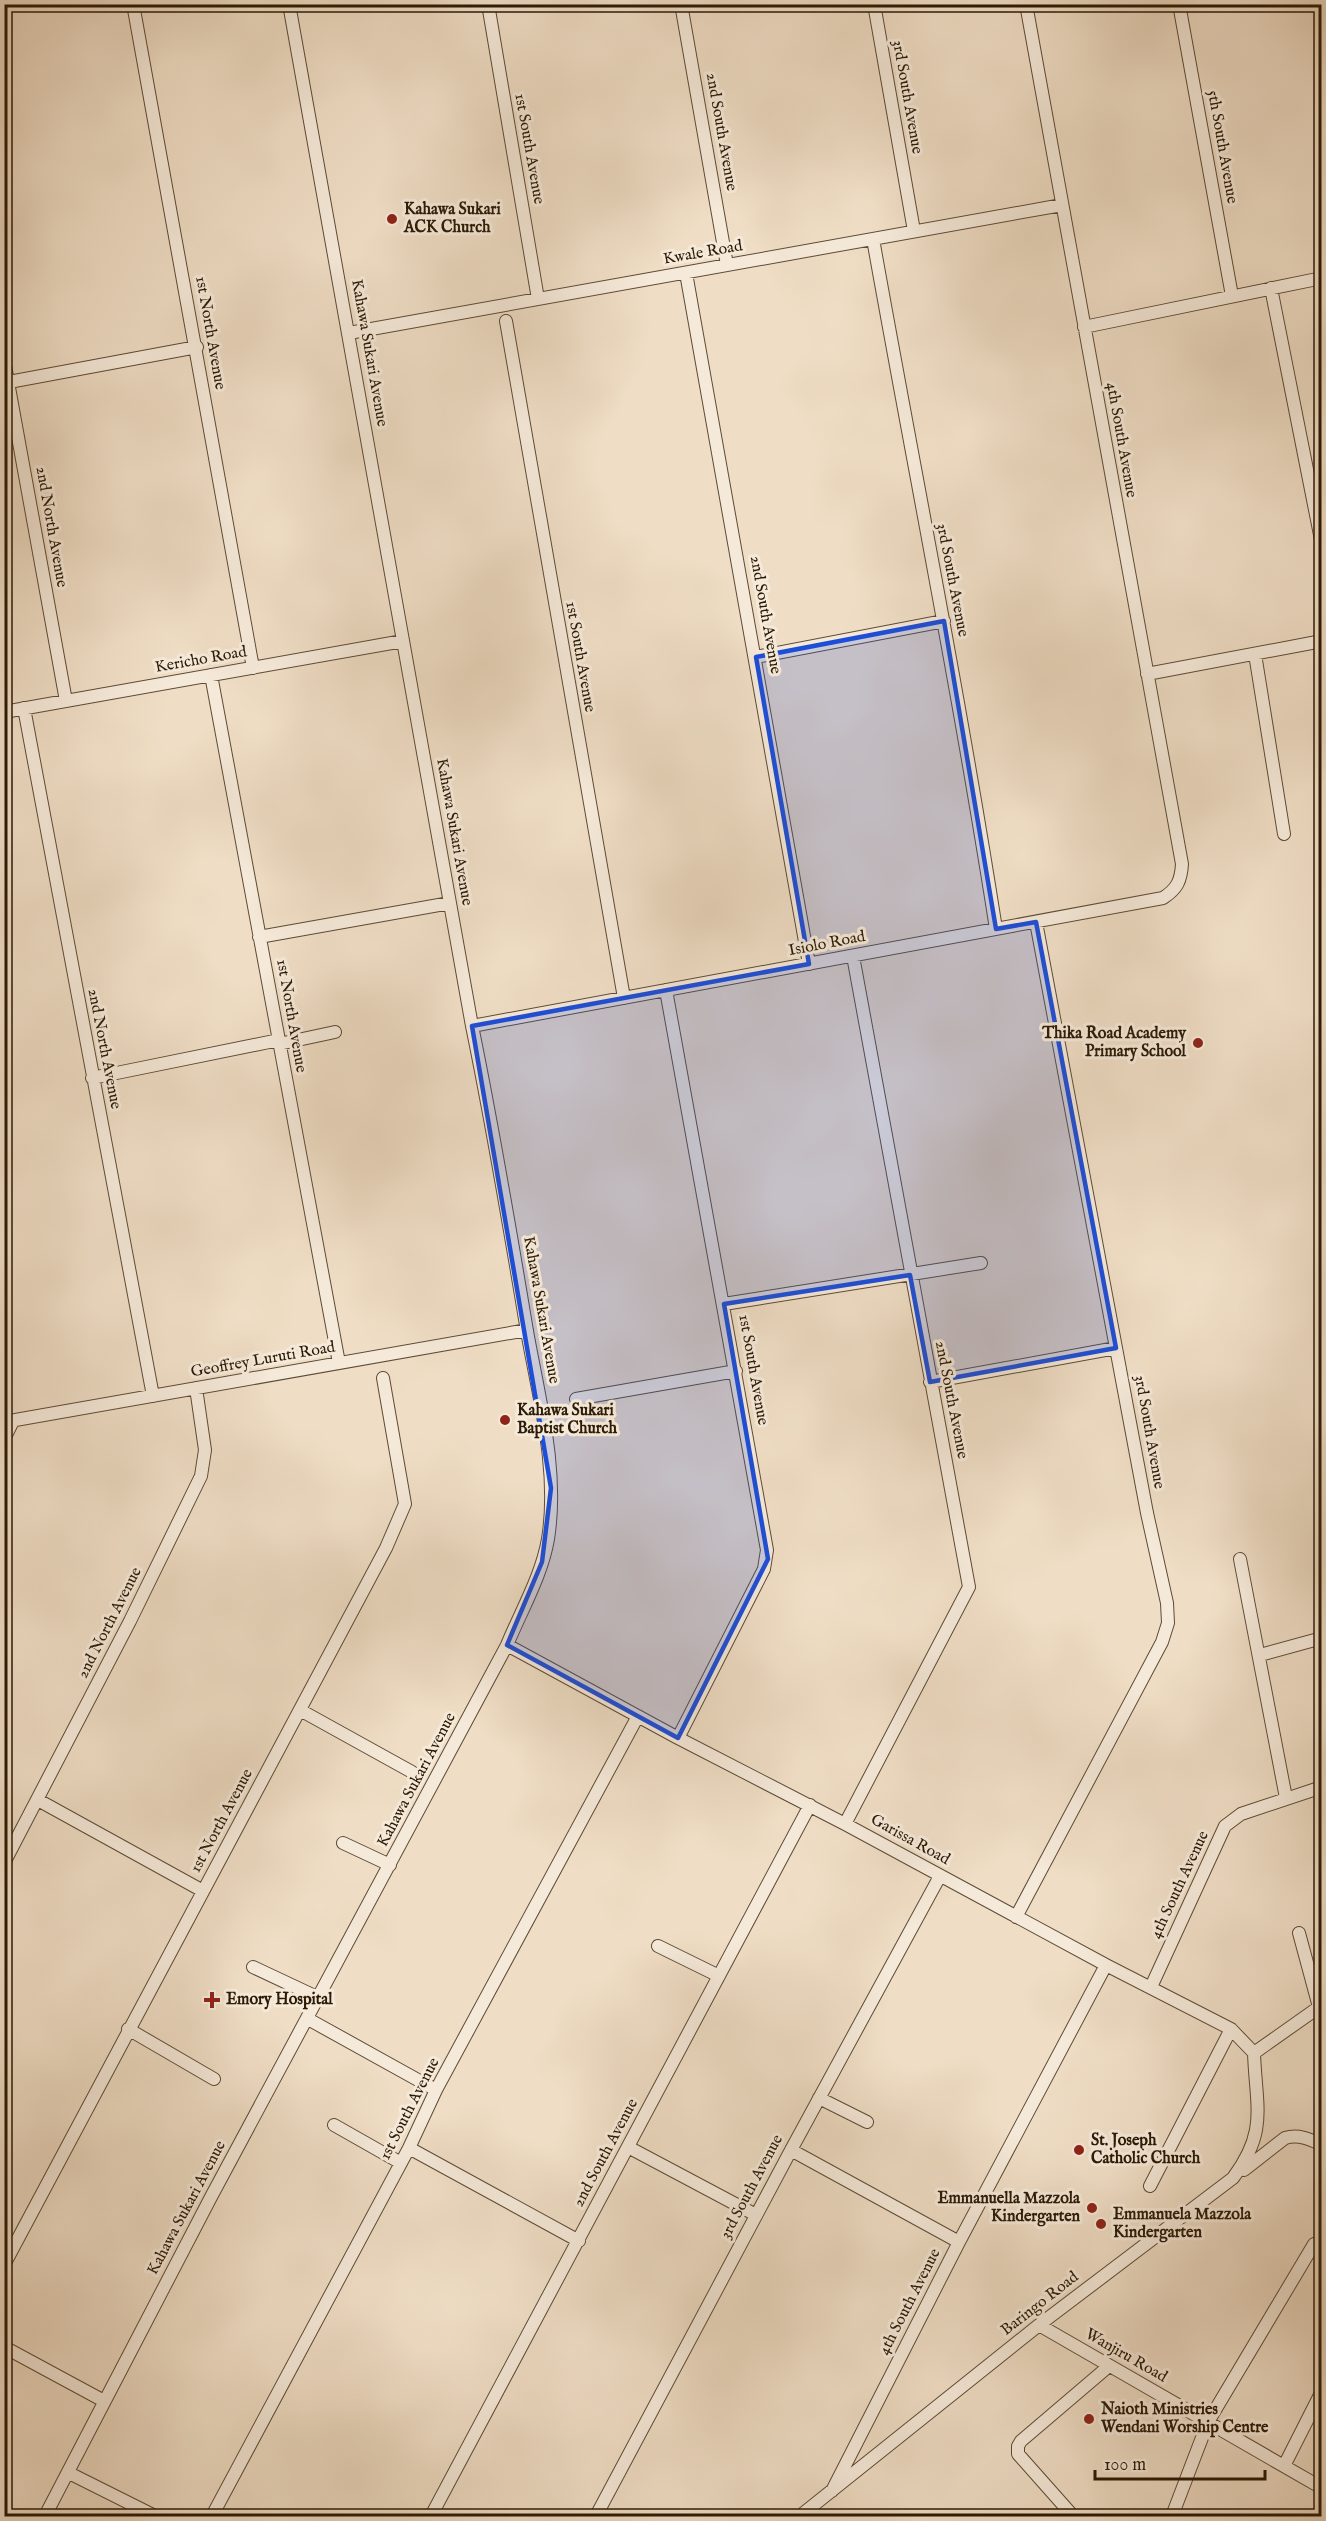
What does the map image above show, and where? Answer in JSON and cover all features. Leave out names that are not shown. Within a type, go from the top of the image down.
[{"type":"street","name":"1st North Avenue","points":[[133,4],[254,668]]},
{"type":"street","name":"Kahawa Sukari Avenue","points":[[45,2517],[211,2197],[507,1645],[542,1562],[550,1523],[551,1488],[545,1430],[494,1130],[472,1026],[290,4]]},
{"type":"street","name":"1st South Avenue","points":[[488,4],[538,299]]},
{"type":"street","name":"2nd South Avenue","points":[[681,4],[727,265]]},
{"type":"street","name":"3rd South Avenue","points":[[874,4],[914,231]]},
{"type":"street","name":"4th South Avenue","points":[[1026,4],[1182,864],[1181,881]]},
{"type":"street","name":"5th South Avenue","points":[[1179,4],[1232,296]]},
{"type":"street","name":"Kwale Road","points":[[349,333],[504,314],[538,299],[1062,205]]},
{"type":"street","name":"3rd South Avenue","points":[[873,239],[944,621],[996,929]]},
{"type":"street","name":"2nd South Avenue","points":[[686,273],[809,964]]},
{"type":"street","points":[[1084,327],[1322,278]]},
{"type":"street","points":[[1271,288],[1322,545]]},
{"type":"street","name":"1st South Avenue","points":[[504,314],[624,998]]},
{"type":"street","points":[[9,382],[196,347]]},
{"type":"street","name":"2nd North Avenue","points":[[4,360],[66,701]]},
{"type":"street","points":[[756,657],[944,621]]},
{"type":"street","name":"Kericho Road","points":[[4,712],[403,641]]},
{"type":"street","points":[[1147,674],[1322,641]]},
{"type":"street","points":[[1255,654],[1284,834]]},
{"type":"street","name":"1st North Avenue","points":[[211,675],[339,1363]]},
{"type":"street","name":"2nd North Avenue","points":[[24,708],[153,1396]]},
{"type":"street","name":"Isiolo Road","points":[[472,1026],[1162,898],[1173,892],[1181,881]]},
{"type":"street","points":[[260,937],[450,903]]},
{"type":"street","name":"3rd South Avenue","points":[[1016,1917],[1162,1642],[1168,1623],[1167,1603],[1146,1513],[1036,922]]},
{"type":"street","name":"2nd South Avenue","points":[[845,1824],[969,1587],[853,956]]},
{"type":"street","name":"1st South Avenue","points":[[666,990],[768,1559],[678,1738]]},
{"type":"street","points":[[92,1078],[335,1032]]},
{"type":"street","points":[[724,1304],[981,1263]]},
{"type":"street","name":"Geoffrey Luruti Road","points":[[9,1421],[527,1330]]},
{"type":"street","points":[[930,1382],[1116,1348]]},
{"type":"street","name":"1st North Avenue","points":[[4,2265],[386,1548],[405,1504],[379,1356]]},
{"type":"street","points":[[576,1399],[736,1371]]},
{"type":"street","name":"2nd North Avenue","points":[[4,1863],[135,1610],[201,1476],[205,1450],[196,1389]]},
{"type":"street","points":[[4,1439],[9,1421]]},
{"type":"street","points":[[1240,1559],[1286,1798]]},
{"type":"street","points":[[1260,1656],[1322,1638]]},
{"type":"street","name":"Garissa Road","points":[[507,1645],[678,1738],[810,1805],[1106,1965],[1231,2029],[1254,2053]]},
{"type":"street","points":[[300,1710],[412,1772]]},
{"type":"street","name":"1st South Avenue","points":[[212,2517],[409,2148],[436,2090],[638,1716]]},
{"type":"street","name":"4th South Avenue","points":[[1151,1987],[1225,1826],[1241,1814],[1322,1787]]},
{"type":"street","points":[[38,1800],[203,1891]]},
{"type":"street","name":"2nd South Avenue","points":[[431,2517],[810,1805]]},
{"type":"street","points":[[343,1843],[390,1865]]},
{"type":"street","name":"3rd South Avenue","points":[[596,2517],[940,1875]]},
{"type":"street","points":[[1254,2053],[1320,2006],[1299,1933]]},
{"type":"street","points":[[658,1946],[719,1976]]},
{"type":"street","name":"4th South Avenue","points":[[830,2495],[959,2241],[1106,1965]]},
{"type":"street","points":[[253,1967],[319,1998]]},
{"type":"street","points":[[308,2019],[436,2090]]},
{"type":"street","points":[[1150,2186],[1231,2029]]},
{"type":"street","points":[[128,2030],[214,2079]]},
{"type":"street","name":"Baringo Road","points":[[800,2517],[1039,2325],[1233,2178],[1248,2159],[1256,2139],[1259,2122],[1254,2053]]},
{"type":"street","points":[[819,2098],[867,2122]]},
{"type":"street","points":[[334,2125],[401,2163]]},
{"type":"street","points":[[1233,2178],[1285,2138],[1300,2136],[1322,2145]]},
{"type":"street","points":[[628,2147],[756,2215]]},
{"type":"street","points":[[409,2148],[579,2241]]},
{"type":"street","points":[[791,2150],[959,2241]]},
{"type":"street","points":[[1172,2517],[1208,2422],[1314,2244]]},
{"type":"street","name":"Wanjiru Road","points":[[1039,2325],[1322,2488]]},
{"type":"street","points":[[4,2347],[104,2401]]},
{"type":"street","points":[[1073,2517],[1018,2454],[1018,2446],[1109,2366]]},
{"type":"street","points":[[1284,2466],[1322,2391]]},
{"type":"street","points":[[69,2473],[154,2517]]},
{"type":"highlighted area","points":[[944,621],[996,929],[1036,922],[1116,1348],[930,1382],[910,1275],[724,1304],[768,1559],[678,1738],[507,1645],[542,1562],[551,1488],[472,1026],[809,964],[756,657]]},
{"type":"place","name":"Kahawa Sukari ACK Church","points":[[392,219]]},
{"type":"place","name":"Thika Road Academy Primary School","points":[[1198,1043]]},
{"type":"place","name":"Kahawa Sukari Baptist Church","points":[[505,1420]]},
{"type":"place","name":"Emory Hospital","points":[[212,2000]]},
{"type":"place","name":"St. Joseph Catholic Church","points":[[1079,2150]]},
{"type":"place","name":"Emmanuella Mazzola Kindergarten","points":[[1092,2208]]},
{"type":"place","name":"Emmanuela Mazzola Kindergarten","points":[[1101,2224]]},
{"type":"place","name":"Naioth Ministries Wendani Worship Centre","points":[[1089,2419]]}]
